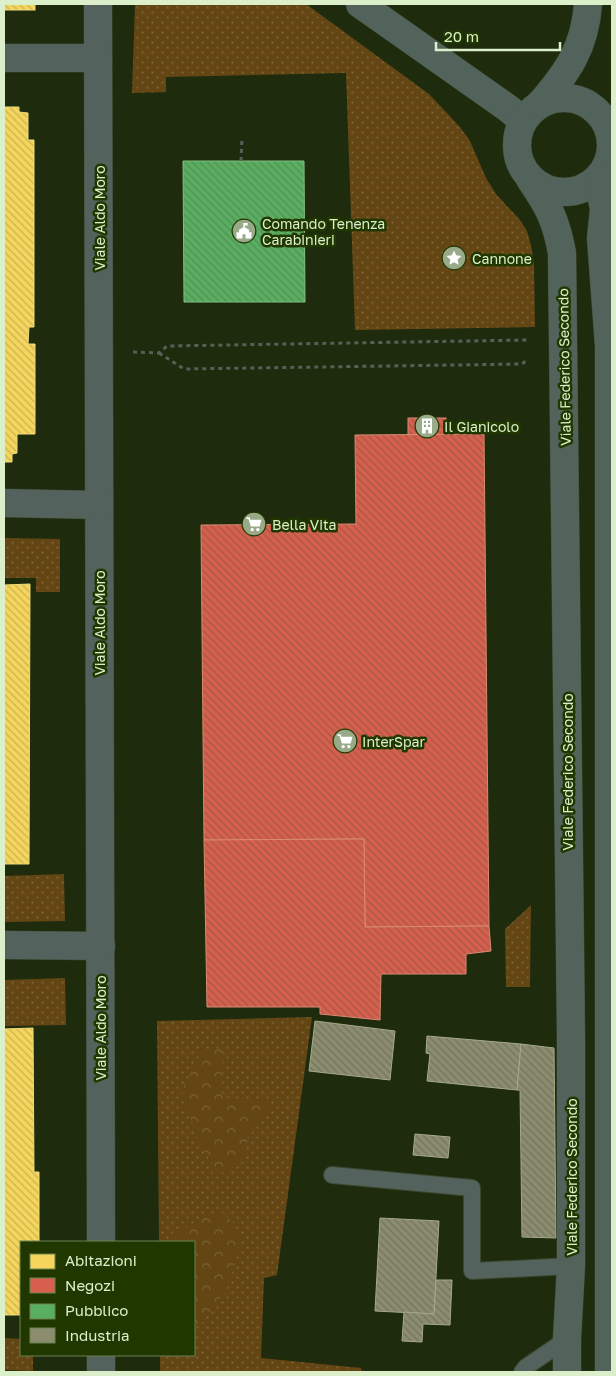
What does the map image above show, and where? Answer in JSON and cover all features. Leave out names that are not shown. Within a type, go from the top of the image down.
[{"type":"main road","points":[[360,4],[509,110],[531,113],[552,99],[565,97],[579,100],[601,114],[612,138],[611,155],[606,169],[598,179],[586,188],[572,192],[557,192],[542,188],[530,179],[521,166],[517,152],[517,136],[531,113],[558,84],[574,59],[580,45],[588,4]]},
{"type":"main road","name":"Viale Federico Secondo","points":[[530,179],[551,213],[557,228],[562,253],[571,1046],[571,1266],[566,1372]]},
{"type":"main road","points":[[598,179],[604,209],[601,238],[609,346],[609,1372]]},
{"type":"street","name":"Viale Aldo Moro","points":[[98,4],[101,1241]]},
{"type":"street","points":[[4,58],[98,58]]},
{"type":"street","points":[[4,503],[99,505]]},
{"type":"street","points":[[4,946],[101,946]]},
{"type":"street","points":[[101,1356],[101,1372]]},
{"type":"lane","points":[[332,1175],[472,1188],[472,1271],[571,1266]]},
{"type":"lane","points":[[522,1372],[526,1366],[567,1339]]},
{"type":"path","points":[[241,161],[242,138]]},
{"type":"path","points":[[159,353],[166,346],[534,340]]},
{"type":"path","points":[[99,351],[159,353],[184,369],[522,364],[529,358]]},
{"type":"green space","points":[[135,4],[306,4],[429,94],[460,127],[470,141],[486,178],[496,194],[520,220],[527,231],[534,264],[535,327],[355,330],[346,73],[166,77],[166,92],[132,93]]},
{"type":"green space","points":[[4,538],[60,539],[60,592],[36,592],[36,578],[4,578]]},
{"type":"green space","points":[[64,874],[65,921],[4,922],[4,876]]},
{"type":"green space","points":[[531,905],[530,987],[506,987],[505,929]]},
{"type":"green space","points":[[65,978],[66,1025],[4,1026],[4,980]]},
{"type":"green space","points":[[312,1017],[277,1275],[264,1278],[261,1358],[361,1368],[362,1372],[160,1372],[160,1356],[195,1356],[195,1241],[159,1241],[157,1021]]},
{"type":"green space","points":[[223,1049],[222,1093],[230,1100],[267,1101],[272,1109],[248,1135],[243,1162],[231,1171],[213,1174],[212,1162],[200,1147],[182,1093],[184,1085],[197,1063],[200,1050]]},
{"type":"green space","points":[[221,1211],[233,1222],[240,1236],[229,1285],[199,1327],[195,1322],[195,1241],[167,1241],[170,1233],[179,1233]]},
{"type":"green space","points":[[4,1338],[20,1339],[20,1356],[33,1356],[33,1371],[4,1370]]},
{"type":"building: Abitazioni","points":[[4,4],[35,4],[35,10],[4,10]]},
{"type":"building: Abitazioni","points":[[4,107],[19,107],[19,112],[28,113],[28,140],[34,140],[34,327],[29,327],[28,344],[35,344],[35,434],[17,434],[17,453],[12,454],[12,462],[4,462]]},
{"type":"building: Abitazioni","points":[[30,584],[29,864],[4,864],[4,585]]},
{"type":"building: Abitazioni","points":[[33,1028],[34,1172],[39,1172],[39,1241],[20,1241],[20,1315],[4,1315],[4,1029]]},
{"type":"building: Negozi","name":"Il Gianicolo","points":[[408,418],[446,418],[446,435],[408,435]]},
{"type":"building: Negozi","name":"InterSpar","points":[[484,434],[489,926],[365,927],[364,839],[204,840],[201,525],[356,524],[355,435]]},
{"type":"building: Negozi","points":[[364,839],[365,927],[489,926],[491,951],[466,954],[466,974],[381,974],[380,1020],[320,1014],[320,1007],[207,1007],[204,840]]},
{"type":"building: Pubblico","name":"Comando Tenenza Carabinieri","points":[[183,161],[304,161],[305,302],[184,302]]},
{"type":"building: Industria","points":[[315,1021],[395,1031],[390,1080],[309,1071]]},
{"type":"building: Industria","points":[[427,1036],[521,1044],[517,1090],[427,1081],[430,1054],[426,1053]]},
{"type":"building: Industria","points":[[521,1044],[554,1048],[556,1238],[522,1237],[520,1090],[517,1090]]},
{"type":"building: Industria","points":[[415,1134],[450,1137],[448,1158],[413,1155]]},
{"type":"building: Industria","points":[[380,1218],[439,1221],[434,1314],[375,1311]]},
{"type":"building: Industria","points":[[436,1280],[452,1280],[450,1325],[423,1324],[422,1342],[402,1341],[404,1312],[434,1314]]},
{"type":"place","name":"Comando Tenenza Carabinieri","points":[[244,231]]},
{"type":"place","name":"Cannone","points":[[454,258]]},
{"type":"place","name":"Il Gianicolo","points":[[427,426]]},
{"type":"place","name":"Bella Vita","points":[[254,524]]},
{"type":"place","name":"InterSpar","points":[[345,741]]}]
